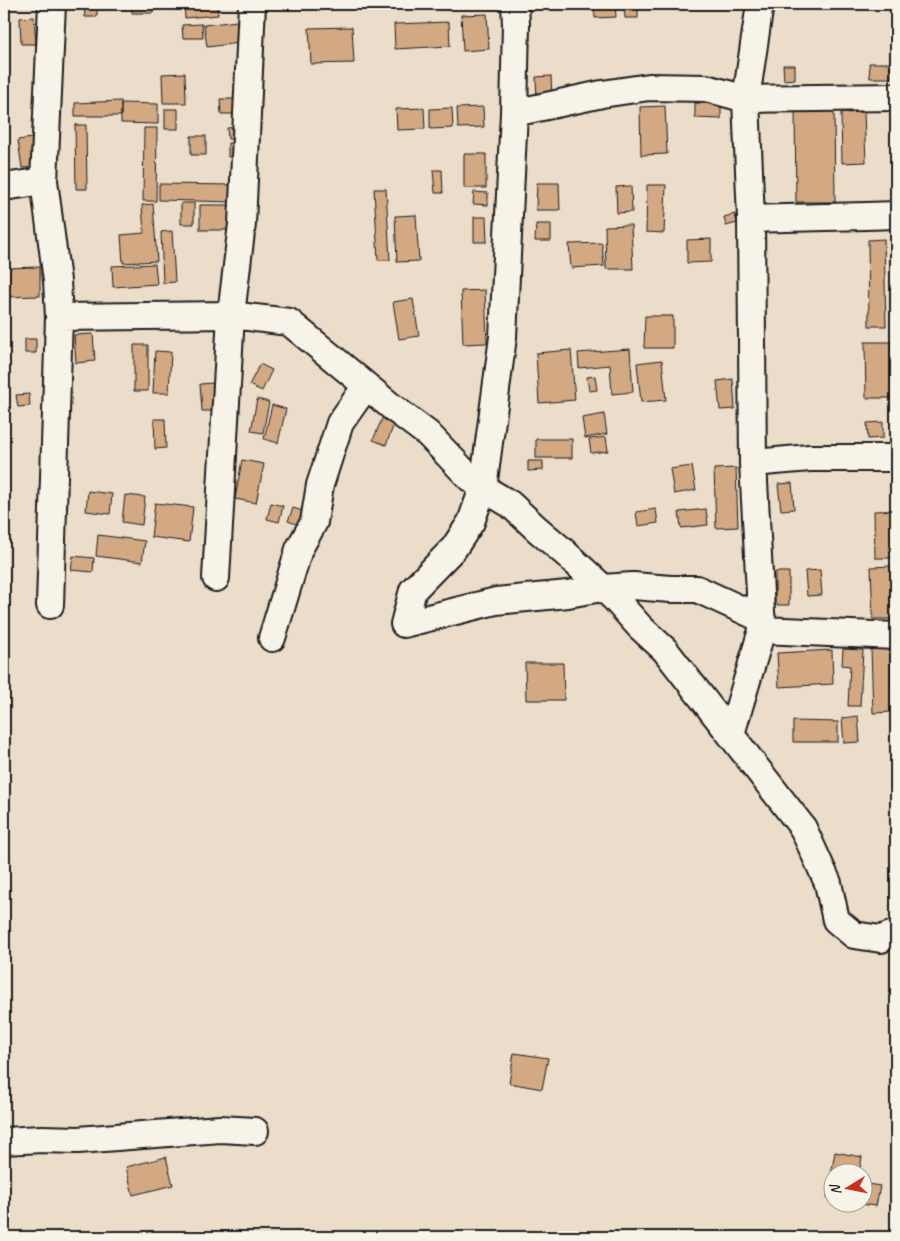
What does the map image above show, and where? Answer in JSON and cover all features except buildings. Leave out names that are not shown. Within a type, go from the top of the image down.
[{"type":"street","points":[[50,605],[59,317],[57,282],[44,182],[52,4]]},
{"type":"street","points":[[216,578],[230,315],[242,224],[252,4]]},
{"type":"street","points":[[515,4],[514,113],[504,337],[482,488],[471,522],[454,548],[413,590],[404,624],[496,601],[633,586],[697,589],[762,625],[896,636]]},
{"type":"street","points":[[731,734],[762,625],[753,464],[751,219],[746,99],[760,4]]},
{"type":"street","points":[[514,113],[602,94],[649,87],[706,88],[746,99],[896,97]]},
{"type":"street","points":[[4,187],[44,182]]},
{"type":"street","points":[[751,219],[896,214]]},
{"type":"street","points":[[59,317],[230,315],[289,322],[366,386],[428,434],[470,478],[482,488],[510,504],[615,599],[640,627],[665,650],[803,828],[828,883],[836,920],[854,936],[881,939],[896,933]]},
{"type":"street","points":[[272,638],[299,549],[314,522],[320,485],[340,423],[366,386]]},
{"type":"street","points":[[753,464],[810,458],[896,458]]},
{"type":"street","points":[[4,1141],[78,1140],[220,1129],[255,1131]]}]
